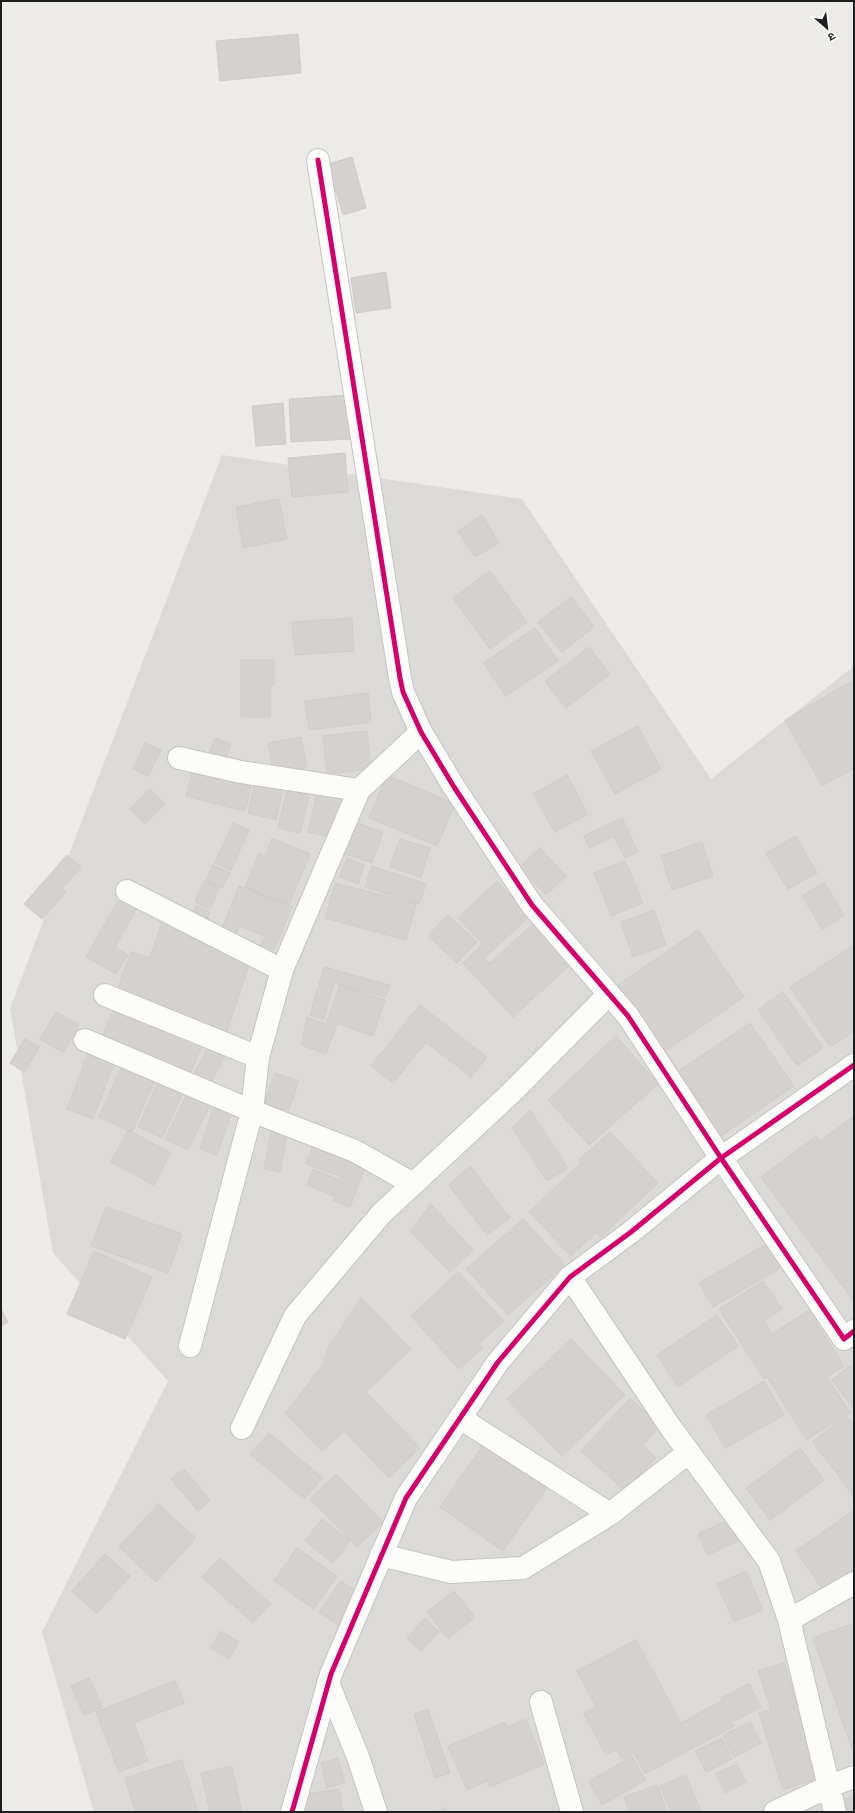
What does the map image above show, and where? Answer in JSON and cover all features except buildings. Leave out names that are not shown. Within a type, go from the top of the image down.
[{"type":"street","points":[[318,160],[400,678],[403,692],[421,732],[454,787],[532,905],[608,995],[628,1016],[721,1158],[851,1341]]},
{"type":"street","points":[[190,1346],[252,1111],[258,1057],[282,970],[359,790],[421,732]]},
{"type":"street","points":[[179,758],[241,772],[359,790]]},
{"type":"street","points":[[127,891],[282,970]]},
{"type":"street","points":[[105,995],[258,1057]]},
{"type":"street","points":[[242,1428],[295,1316],[381,1214],[511,1093],[608,995]]},
{"type":"street","points":[[85,1040],[252,1111],[355,1151],[413,1184]]},
{"type":"street","points":[[292,1812],[328,1683],[406,1498],[498,1362],[570,1277],[631,1232],[721,1158],[854,1064]]},
{"type":"street","points":[[570,1277],[671,1428],[769,1561],[789,1620],[835,1812]]},
{"type":"street","points":[[460,1418],[610,1514]]},
{"type":"street","points":[[381,1555],[451,1572],[523,1568],[610,1514],[689,1452]]},
{"type":"street","points":[[789,1620],[854,1583]]},
{"type":"street","points":[[328,1683],[358,1757],[376,1812]]},
{"type":"street","points":[[541,1702],[572,1812]]},
{"type":"street","points":[[775,1812],[830,1786],[854,1777]]},
{"type":"shaded area","points":[[222,455],[522,499],[711,779],[854,666],[854,1812],[94,1812],[42,1632],[168,1381],[53,1253],[10,1008]]},
{"type":"cycle path","points":[[318,160],[400,678],[403,692],[421,732],[454,787],[532,905],[628,1016],[721,1158],[854,1065]]},
{"type":"cycle path","points":[[292,1812],[331,1674],[406,1498],[498,1362],[570,1277],[631,1232],[721,1158],[844,1339],[854,1331]]}]
